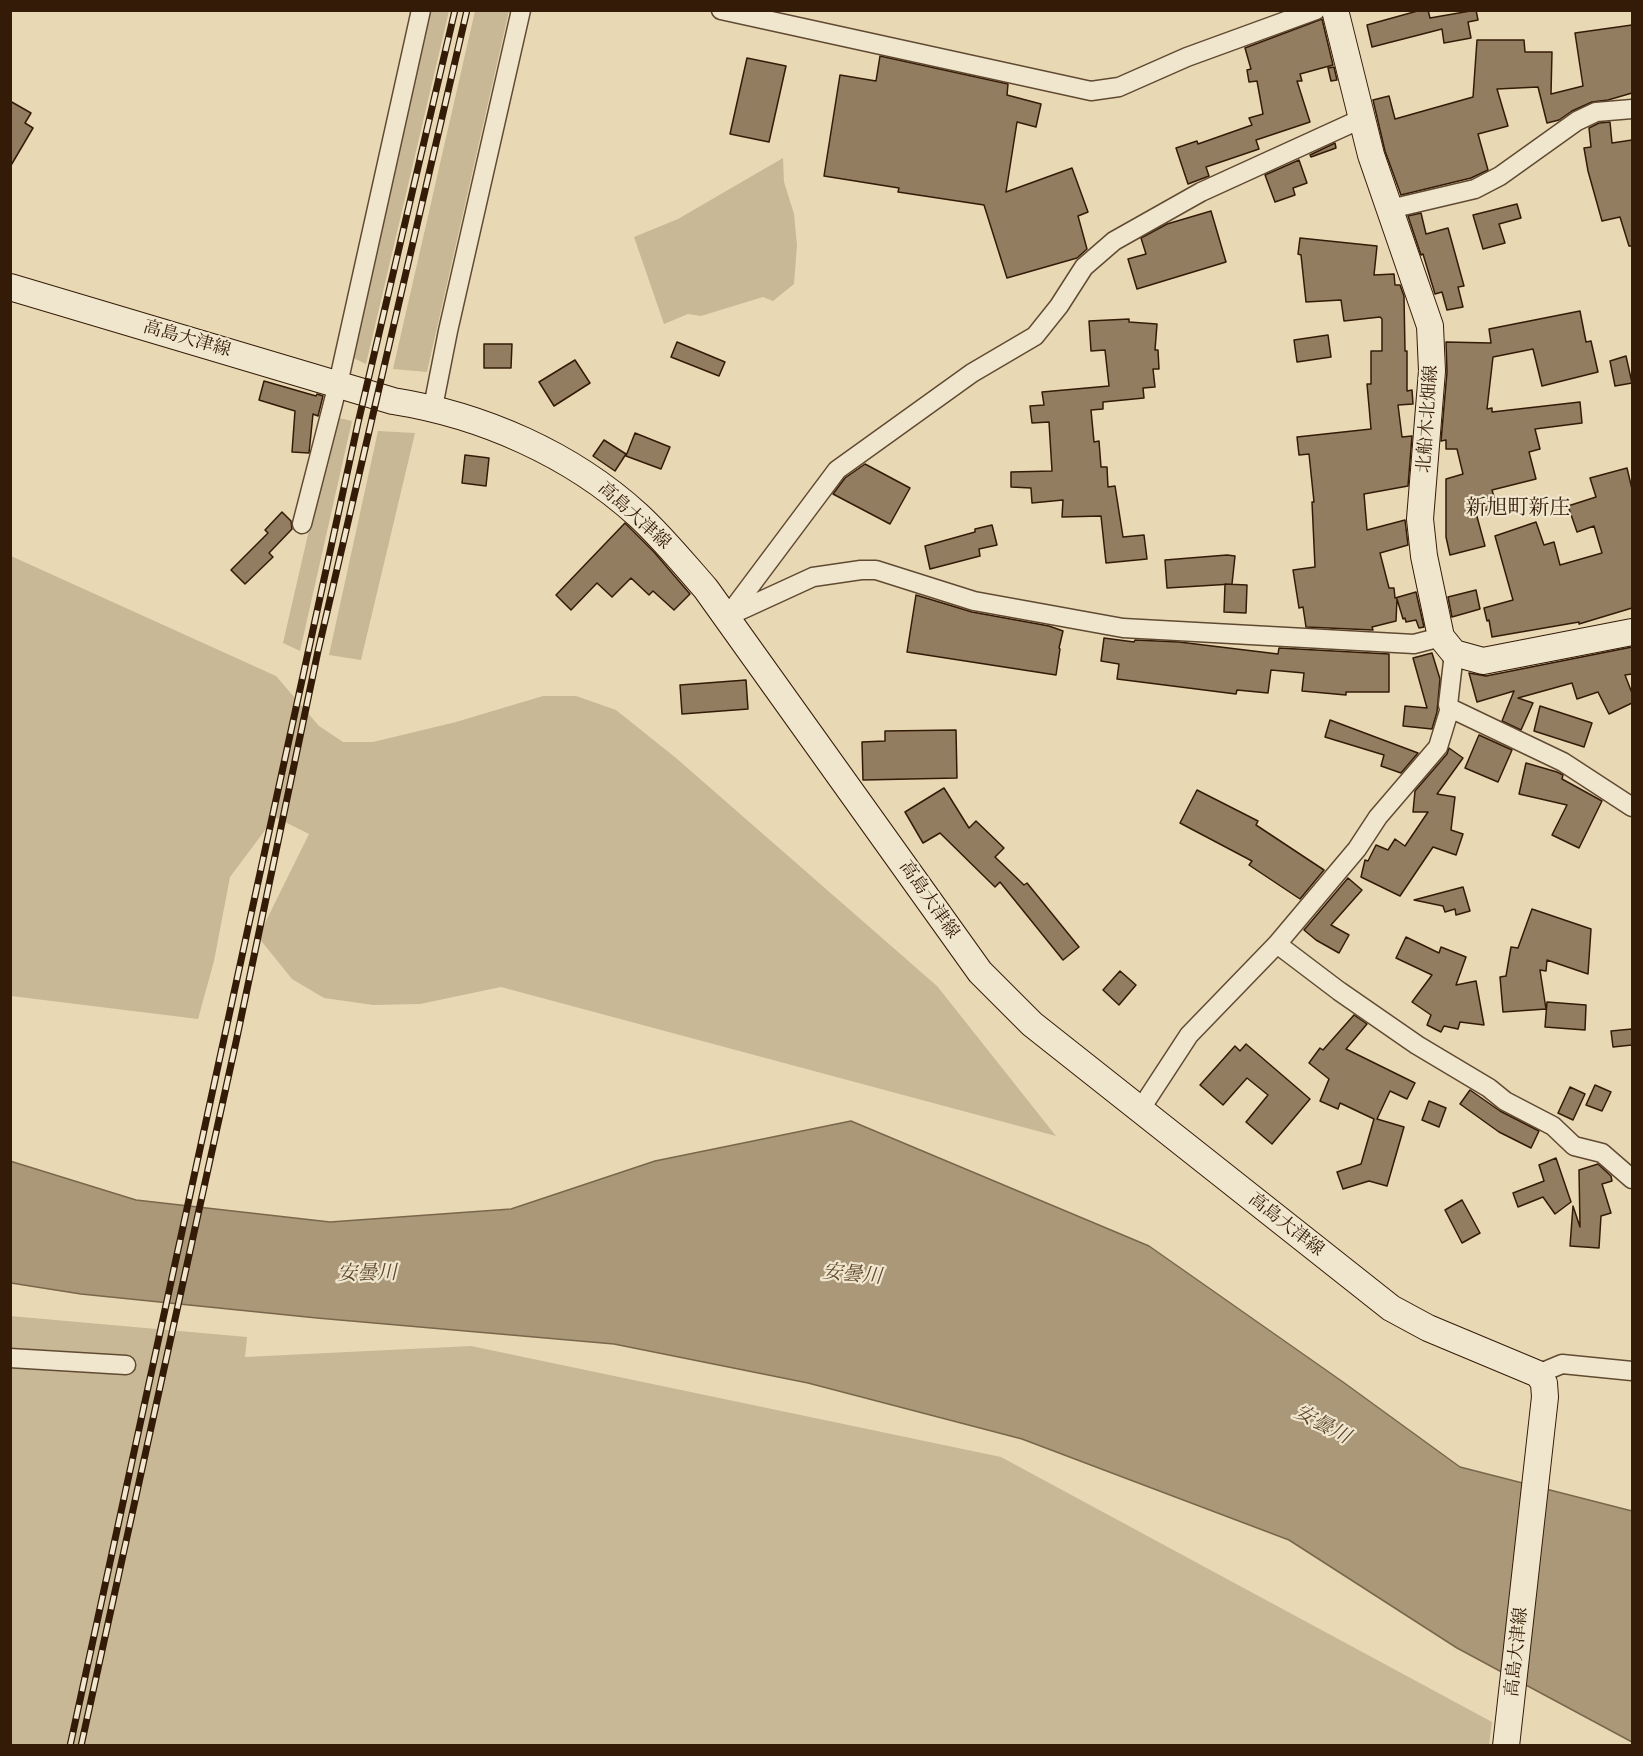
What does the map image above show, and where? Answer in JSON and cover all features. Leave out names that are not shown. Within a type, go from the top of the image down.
[{"type":"main road","name":"北船木北畑線","points":[[1335,10],[1371,155],[1430,326],[1432,371],[1420,519],[1424,556],[1448,645]]},
{"type":"main road","name":"高島大津線","points":[[10,287],[393,401],[433,407],[532,442],[592,479],[637,514],[672,549],[706,589],[980,972],[1032,1024],[1391,1308],[1542,1386],[1506,1746]]},
{"type":"main road","points":[[1448,645],[1483,661],[1632,632]]},
{"type":"street","points":[[302,524],[338,384],[421,10]]},
{"type":"street","points":[[433,407],[448,331],[521,10]]},
{"type":"street","points":[[722,10],[1091,91],[1119,87],[1187,57],[1317,10]]},
{"type":"street","points":[[1390,209],[1475,189],[1500,176],[1577,122],[1596,112],[1632,109]]},
{"type":"street","points":[[727,617],[837,470],[972,373],[1035,336],[1059,306],[1084,267],[1114,242],[1200,192],[1361,119]]},
{"type":"street","points":[[727,617],[813,577],[876,570],[974,601],[1123,628],[1448,645],[1448,705],[1450,708],[1438,747],[1378,817],[1357,849],[1277,944],[1189,1035],[1140,1110]]},
{"type":"street","points":[[1450,708],[1563,762],[1632,807]]},
{"type":"street","points":[[1277,944],[1339,991],[1417,1045],[1489,1088],[1505,1101],[1553,1126],[1574,1146],[1602,1154],[1632,1179]]},
{"type":"street","points":[[10,1359],[126,1365]]},
{"type":"street","points":[[1542,1386],[1562,1364],[1632,1371]]},
{"type":"shaded area","points":[[427,11],[449,11],[366,364],[349,356]]},
{"type":"shaded area","points":[[475,11],[509,11],[427,372],[393,369]]},
{"type":"shaded area","points":[[783,158],[784,182],[794,214],[797,245],[794,284],[773,301],[763,297],[701,316],[688,314],[664,324],[634,237],[678,219]]},
{"type":"shaded area","points":[[335,417],[352,421],[300,651],[283,643]]},
{"type":"shaded area","points":[[378,431],[415,433],[361,660],[329,655]]},
{"type":"shaded area","points":[[11,556],[276,676],[319,726],[343,742],[373,742],[456,722],[543,696],[576,696],[616,710],[676,758],[937,986],[1056,1136],[501,987],[420,1004],[373,1005],[324,998],[292,979],[258,937],[309,834],[275,817],[230,877],[214,961],[198,1019],[11,996]]},
{"type":"shaded area","points":[[10,1316],[247,1337],[245,1357],[471,1346],[1001,1457],[1492,1722],[1489,1745],[11,1745]]},
{"type":"water","name":"安曇川","points":[[851,1121],[1149,1246],[1460,1467],[1632,1511],[1632,1742],[1457,1648],[1289,1540],[1022,1439],[808,1383],[614,1344],[317,1318],[81,1294],[11,1283],[10,1161],[136,1200],[330,1222],[511,1209],[655,1161]]},
{"type":"building","points":[[1428,10],[1430,18],[1476,10],[1478,20],[1468,22],[1471,38],[1444,43],[1442,29],[1372,47],[1367,25]]},
{"type":"building","points":[[1322,19],[1333,65],[1300,74],[1302,81],[1297,81],[1310,122],[1256,140],[1259,149],[1206,167],[1209,176],[1188,184],[1176,148],[1197,141],[1198,144],[1252,125],[1249,118],[1263,114],[1257,81],[1249,82],[1247,70],[1251,69],[1245,48]]},
{"type":"building","points":[[1632,25],[1632,93],[1592,102],[1559,120],[1547,123],[1538,87],[1497,89],[1508,126],[1478,134],[1488,170],[1471,178],[1401,195],[1385,151],[1373,100],[1389,96],[1395,119],[1473,97],[1477,40],[1524,40],[1525,52],[1552,52],[1551,94],[1583,86],[1575,33]]},
{"type":"building","points":[[880,56],[1008,84],[1007,95],[1041,104],[1036,127],[1017,122],[1006,192],[1072,168],[1088,212],[1078,216],[1087,249],[1077,258],[1007,278],[984,205],[898,192],[899,188],[824,176],[840,75],[876,81]]},
{"type":"building","points":[[747,58],[786,66],[769,142],[730,134]]},
{"type":"building","points":[[1334,67],[1337,80],[1331,81],[1328,68]]},
{"type":"building","points":[[10,101],[31,113],[25,123],[33,128],[10,167]]},
{"type":"building","points":[[1610,122],[1612,143],[1632,140],[1632,246],[1629,246],[1620,217],[1602,221],[1588,171],[1584,148],[1591,147],[1589,128],[1599,123]]},
{"type":"building","points":[[1335,143],[1336,148],[1311,157],[1310,155]]},
{"type":"building","points":[[1299,160],[1307,183],[1293,188],[1295,195],[1275,202],[1265,175]]},
{"type":"building","points":[[1517,204],[1521,218],[1499,224],[1505,243],[1483,249],[1473,215]]},
{"type":"building","points":[[1211,211],[1226,262],[1137,289],[1128,259],[1146,254],[1141,238],[1167,224]]},
{"type":"building","points":[[1421,213],[1426,234],[1448,228],[1464,286],[1458,287],[1463,307],[1447,310],[1442,292],[1435,294],[1408,216]]},
{"type":"building","points":[[1300,238],[1377,246],[1374,275],[1394,274],[1395,285],[1400,285],[1404,296],[1407,391],[1412,390],[1413,404],[1398,405],[1402,437],[1412,436],[1408,486],[1364,494],[1367,530],[1405,520],[1408,545],[1380,553],[1389,588],[1394,588],[1395,598],[1416,592],[1424,627],[1419,628],[1416,620],[1406,622],[1405,618],[1403,619],[1397,599],[1396,621],[1372,627],[1373,630],[1306,627],[1303,607],[1299,608],[1293,570],[1315,567],[1312,502],[1314,502],[1309,454],[1299,455],[1297,437],[1371,429],[1367,384],[1371,384],[1371,351],[1382,351],[1382,319],[1380,317],[1344,321],[1341,300],[1306,302],[1301,255],[1298,254]]},
{"type":"building","points":[[1580,311],[1586,342],[1591,341],[1598,372],[1542,386],[1533,349],[1493,357],[1487,409],[1492,408],[1492,412],[1580,402],[1582,423],[1535,429],[1540,449],[1529,452],[1536,479],[1492,490],[1497,507],[1476,513],[1485,546],[1450,555],[1446,537],[1446,479],[1463,474],[1457,449],[1446,449],[1446,440],[1441,441],[1447,372],[1446,342],[1491,343],[1489,329]]},
{"type":"building","points":[[1129,319],[1129,322],[1157,324],[1155,350],[1158,350],[1159,369],[1153,369],[1155,387],[1143,388],[1144,398],[1103,402],[1103,409],[1091,410],[1094,442],[1099,441],[1101,467],[1107,467],[1108,487],[1115,486],[1123,537],[1144,535],[1147,559],[1106,563],[1101,516],[1062,517],[1063,500],[1032,503],[1031,488],[1011,487],[1011,472],[1052,471],[1049,422],[1032,423],[1030,406],[1044,405],[1042,392],[1109,386],[1105,350],[1091,351],[1089,321]]},
{"type":"building","points":[[1328,335],[1331,357],[1297,362],[1294,340]]},
{"type":"building","points":[[677,342],[725,362],[719,376],[671,357]]},
{"type":"building","points":[[484,344],[512,344],[511,368],[484,368]]},
{"type":"building","points":[[1626,356],[1632,383],[1615,386],[1610,361]]},
{"type":"building","points":[[575,360],[590,383],[554,406],[539,382]]},
{"type":"building","points":[[264,381],[323,396],[318,416],[313,414],[309,453],[292,452],[295,411],[259,400]]},
{"type":"building","points":[[635,433],[670,447],[661,469],[626,456]]},
{"type":"building","points":[[604,440],[626,454],[615,471],[593,456]]},
{"type":"building","points":[[465,455],[489,458],[486,486],[462,483]]},
{"type":"building","points":[[865,464],[910,488],[890,524],[833,494],[845,478]]},
{"type":"building","points":[[1627,468],[1632,489],[1632,608],[1579,624],[1579,622],[1492,637],[1484,608],[1513,600],[1495,536],[1536,522],[1544,545],[1554,542],[1560,565],[1602,553],[1594,526],[1577,532],[1568,506],[1596,497],[1590,478]]},
{"type":"building","points":[[282,512],[291,521],[292,529],[269,553],[273,557],[245,584],[231,570],[268,533],[265,530]]},
{"type":"building","points":[[625,523],[654,552],[690,594],[674,610],[653,591],[649,595],[631,578],[612,597],[597,583],[571,610],[556,595]]},
{"type":"building","points":[[992,525],[997,545],[979,549],[980,556],[930,569],[925,546]]},
{"type":"building","points":[[1235,556],[1232,584],[1167,588],[1165,560]]},
{"type":"building","points":[[1225,584],[1247,585],[1246,613],[1224,612]]},
{"type":"building","points":[[1476,590],[1480,609],[1452,617],[1448,597]]},
{"type":"building","points":[[916,595],[972,612],[1049,626],[1063,631],[1056,675],[907,652]]},
{"type":"building","points":[[1104,638],[1134,642],[1135,640],[1179,642],[1278,654],[1279,648],[1389,654],[1389,692],[1346,692],[1346,695],[1302,691],[1304,673],[1271,670],[1268,693],[1237,690],[1236,694],[1117,679],[1119,664],[1101,661]]},
{"type":"building","points":[[1632,647],[1632,674],[1625,675],[1632,693],[1632,703],[1609,714],[1598,692],[1577,699],[1572,683],[1518,698],[1533,703],[1521,730],[1502,721],[1514,691],[1477,702],[1469,673],[1486,676]]},
{"type":"building","points":[[1432,653],[1440,679],[1437,712],[1432,729],[1403,726],[1405,706],[1427,708],[1413,658]]},
{"type":"building","points":[[746,680],[748,709],[682,714],[680,685]]},
{"type":"building","points":[[1540,706],[1592,723],[1584,747],[1534,731]]},
{"type":"building","points":[[1330,720],[1418,753],[1401,773],[1381,766],[1384,755],[1325,737]]},
{"type":"building","points":[[956,730],[957,778],[863,780],[862,742],[885,741],[885,731]]},
{"type":"building","points":[[1479,735],[1512,750],[1498,782],[1465,768]]},
{"type":"building","points":[[1449,748],[1463,758],[1437,794],[1455,797],[1451,830],[1463,834],[1456,855],[1433,847],[1400,896],[1361,877],[1365,860],[1368,861],[1376,845],[1388,850],[1395,839],[1405,846],[1428,812],[1413,812],[1415,791],[1447,754]]},
{"type":"building","points":[[1526,763],[1563,775],[1562,779],[1602,801],[1579,848],[1552,835],[1567,805],[1519,794]]},
{"type":"building","points":[[944,788],[969,828],[976,821],[1004,848],[995,857],[1024,885],[1027,883],[1079,947],[1063,960],[1000,882],[995,887],[940,833],[923,843],[905,812]]},
{"type":"building","points":[[1197,790],[1258,821],[1256,825],[1324,870],[1300,899],[1249,865],[1252,861],[1180,823]]},
{"type":"building","points":[[1348,878],[1362,890],[1331,925],[1349,935],[1339,953],[1304,930]]},
{"type":"building","points":[[1463,887],[1470,911],[1456,915],[1455,909],[1445,912],[1443,906],[1414,900]]},
{"type":"building","points":[[1532,909],[1591,929],[1588,974],[1547,960],[1546,971],[1540,970],[1546,1009],[1503,1012],[1500,977],[1506,976],[1511,947],[1518,948]]},
{"type":"building","points":[[1406,937],[1439,953],[1441,947],[1466,957],[1456,985],[1476,981],[1484,1025],[1460,1022],[1458,1029],[1444,1026],[1441,1032],[1427,1025],[1431,1015],[1412,1002],[1432,975],[1396,958]]},
{"type":"building","points":[[1120,971],[1136,985],[1119,1005],[1103,990]]},
{"type":"building","points":[[1547,1002],[1586,1005],[1585,1030],[1545,1027]]},
{"type":"building","points":[[1354,1015],[1367,1024],[1346,1049],[1415,1083],[1407,1099],[1390,1091],[1377,1119],[1404,1127],[1387,1186],[1369,1181],[1343,1189],[1337,1172],[1361,1164],[1374,1119],[1340,1103],[1338,1109],[1320,1101],[1329,1079],[1309,1063],[1320,1048],[1323,1050]]},
{"type":"building","points":[[1632,1029],[1632,1045],[1613,1047],[1611,1031]]},
{"type":"building","points":[[1246,1044],[1310,1099],[1272,1144],[1246,1122],[1268,1095],[1247,1078],[1223,1105],[1200,1085],[1235,1046],[1240,1051]]},
{"type":"building","points":[[1595,1085],[1611,1092],[1602,1111],[1586,1105]]},
{"type":"building","points":[[1570,1087],[1585,1094],[1573,1120],[1558,1113]]},
{"type":"building","points":[[1470,1090],[1500,1111],[1539,1131],[1531,1148],[1499,1132],[1460,1104]]},
{"type":"building","points":[[1429,1101],[1446,1108],[1439,1127],[1422,1120]]},
{"type":"building","points":[[1556,1158],[1571,1202],[1555,1214],[1543,1197],[1518,1207],[1513,1193],[1544,1181],[1539,1165]]},
{"type":"building","points":[[1598,1164],[1611,1176],[1612,1181],[1602,1184],[1611,1213],[1601,1216],[1599,1248],[1570,1246],[1573,1206],[1580,1227],[1579,1170]]},
{"type":"building","points":[[1462,1200],[1480,1233],[1462,1243],[1445,1210]]},
{"type":"railway","points":[[70,1746],[358,423],[455,10]]},
{"type":"railway","points":[[81,1746],[236,1042],[318,651],[467,10]]},
{"type":"district","name":"新旭町新庄","points":[[1518,508]]}]
